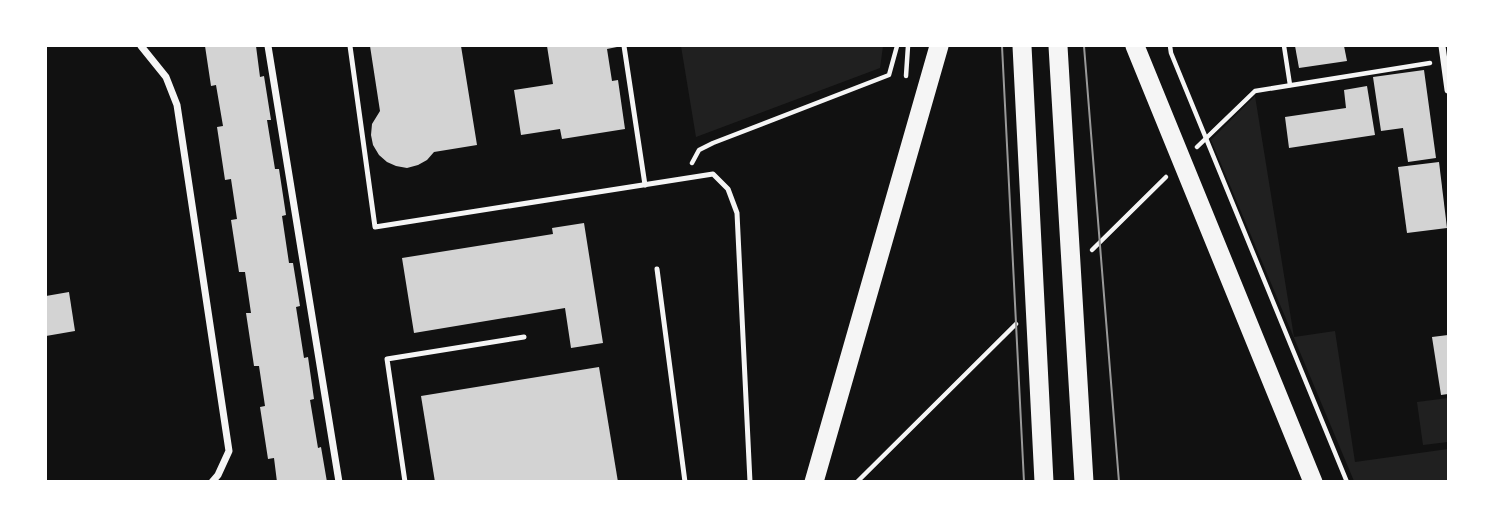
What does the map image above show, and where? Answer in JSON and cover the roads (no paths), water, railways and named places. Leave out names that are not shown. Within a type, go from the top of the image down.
[{"type":"highway","points":[[814,481],[939,46]]},
{"type":"highway","points":[[1022,46],[1044,481]]},
{"type":"highway","points":[[1058,46],[1084,481]]},
{"type":"highway","points":[[1135,46],[1313,481]]},
{"type":"street","points":[[141,46],[166,77],[177,104],[229,451],[218,475],[212,481]]},
{"type":"street","points":[[268,46],[339,481]]},
{"type":"street","points":[[1442,46],[1448,90]]},
{"type":"lane","points":[[350,46],[375,227],[713,174],[728,189],[737,213],[750,481]]},
{"type":"lane","points":[[624,46],[645,185]]},
{"type":"lane","points":[[657,269],[685,481]]},
{"type":"lane","points":[[405,481],[387,359],[524,337]]},
{"type":"tram line","points":[[1002,46],[1024,482]]},
{"type":"tram line","points":[[1084,46],[1119,482]]}]
